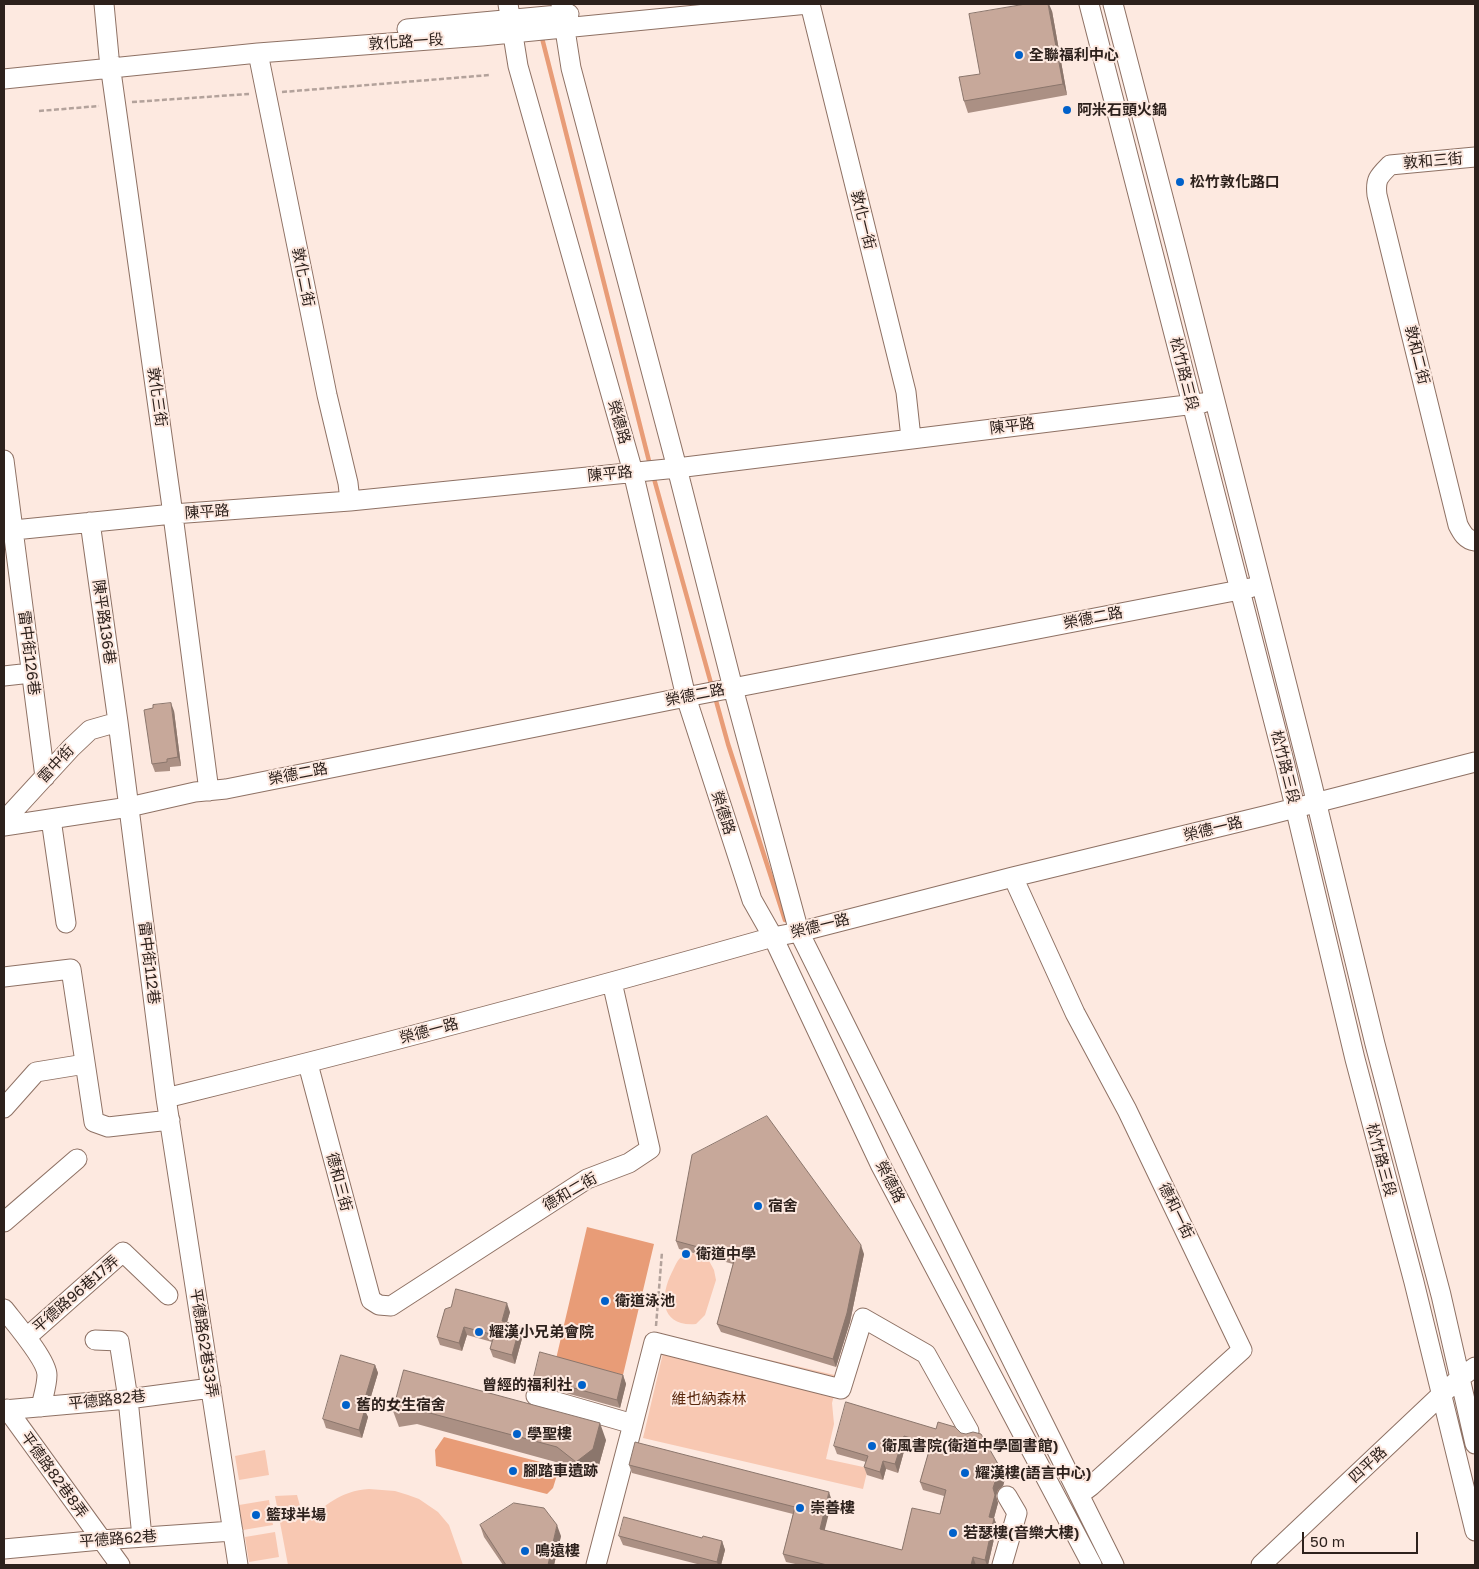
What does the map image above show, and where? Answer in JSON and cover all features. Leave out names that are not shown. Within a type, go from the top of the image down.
[{"type":"street","name":"敦化三街","points":[[104,4],[110,63],[173,514],[209,791]]},
{"type":"street","name":"敦化路一段","points":[[563,15],[669,4]]},
{"type":"street","name":"敦化路一段","points":[[4,79],[110,63],[510,18],[809,4]]},
{"type":"street","name":"敦化一街","points":[[809,4],[906,392],[911,438]]},
{"type":"street","name":"松竹路三段","points":[[1089,4],[1282,755],[1355,1059],[1414,1282],[1475,1531]]},
{"type":"street","name":"松竹路三段","points":[[1113,4],[1262,586],[1375,1044],[1441,1295],[1468,1372],[1466,1407],[1475,1444]]},
{"type":"street","name":"榮德路","points":[[563,15],[572,68],[733,688],[799,932],[1114,1565]]},
{"type":"street","name":"敦化路一段","points":[[4,68],[258,53],[510,18]]},
{"type":"street","name":"榮德路","points":[[510,18],[521,76],[633,472],[686,697],[752,900],[773,937],[880,1164],[1092,1565]]},
{"type":"street","name":"敦化二街","points":[[258,53],[327,395],[348,483],[350,501]]},
{"type":"street","name":"敦和三街","points":[[1390,165],[1475,157]]},
{"type":"street","name":"敦和二街","points":[[1390,165],[1380,175],[1376,184],[1377,195],[1458,525],[1464,536],[1475,542]]},
{"type":"street","name":"陳平路","points":[[8,530],[173,514],[350,501],[677,468],[1214,401]]},
{"type":"street","name":"雷中街126巷","points":[[4,460],[8,530],[31,672],[45,777]]},
{"type":"street","name":"陳平路136巷","points":[[90,522],[118,722]]},
{"type":"street","name":"榮德二路","points":[[129,807],[195,792],[209,791],[1262,586]]},
{"type":"street","points":[[4,676],[31,672]]},
{"type":"street","name":"雷中街","points":[[4,822],[71,748],[90,730],[118,722]]},
{"type":"street","name":"雷中街112巷","points":[[118,722],[170,1120]]},
{"type":"street","name":"榮德一路","points":[[166,1098],[308,1064],[773,937],[1475,762]]},
{"type":"street","points":[[4,826],[129,807]]},
{"type":"street","points":[[51,820],[66,923]]},
{"type":"street","name":"德和一街","points":[[1013,877],[1075,1014],[1127,1110],[1242,1350],[1079,1495]]},
{"type":"street","points":[[4,976],[71,969],[94,1122],[108,1127],[170,1120]]},
{"type":"street","name":"德和二街","points":[[371,1300],[379,1305],[391,1306],[587,1179],[629,1163],[650,1149],[612,982]]},
{"type":"street","points":[[4,1108],[36,1072],[85,1064]]},
{"type":"street","name":"德和三街","points":[[308,1064],[371,1300]]},
{"type":"street","name":"平德路62巷33弄","points":[[170,1120],[238,1565]]},
{"type":"street","points":[[4,1222],[78,1160]]},
{"type":"street","name":"平德路96巷17弄","points":[[27,1337],[124,1252],[168,1295]]},
{"type":"street","points":[[4,1309],[27,1337],[48,1374],[41,1406]]},
{"type":"street","points":[[596,1565],[654,1342],[841,1389],[863,1318],[926,1354],[968,1431]]},
{"type":"street","points":[[95,1340],[118,1341],[128,1399],[142,1537]]},
{"type":"street","name":"四平路","points":[[1262,1565],[1441,1395],[1468,1372]]},
{"type":"street","name":"平德路82巷","points":[[5,1410],[128,1399],[211,1388]]},
{"type":"street","points":[[536,1396],[633,1424]]},
{"type":"street","name":"平德路82巷8弄","points":[[5,1410],[120,1565]]},
{"type":"street","points":[[1002,1565],[1017,1513],[1006,1496]]},
{"type":"street","name":"平德路62巷","points":[[4,1549],[232,1531]]},
{"type":"path","points":[[281,92],[490,75]]},
{"type":"path","points":[[130,102],[252,94]]},
{"type":"path","points":[[38,111],[100,106]]},
{"type":"path","points":[[654,1342],[662,1252]]},
{"type":"green space","points":[[695,1253],[707,1257],[714,1270],[716,1280],[705,1315],[696,1324],[684,1324],[670,1316],[666,1309],[665,1292],[679,1259],[684,1255]]},
{"type":"green space","name":"維也納森林","points":[[667,1336],[839,1376],[832,1403],[834,1424],[826,1459],[868,1468],[863,1489],[643,1438]]},
{"type":"green space","name":"籃球半場","points":[[265,1450],[269,1475],[239,1480],[235,1456]]},
{"type":"green space","points":[[369,1489],[395,1491],[408,1495],[419,1499],[438,1512],[449,1525],[463,1565],[288,1565],[275,1496],[297,1495],[305,1524],[319,1511],[341,1496]]},
{"type":"green space","name":"籃球半場","points":[[269,1500],[273,1525],[243,1530],[239,1505]]},
{"type":"green space","name":"籃球半場","points":[[275,1532],[279,1557],[249,1562],[245,1537]]},
{"type":"shaded area","name":"衛道泳池","points":[[587,1227],[654,1244],[623,1375],[556,1359]]},
{"type":"shaded area","points":[[444,1437],[548,1464],[557,1475],[553,1488],[547,1494],[436,1466],[435,1450]]},
{"type":"building","name":"全聯福利中心","points":[[1026,4],[1048,4],[1063,84],[964,101],[959,77],[980,74],[969,14]]},
{"type":"building","points":[[171,703],[178,757],[167,759],[167,762],[152,764],[144,710],[153,708],[153,705]]},
{"type":"building","name":"宿舍","points":[[767,1116],[861,1245],[847,1313],[833,1359],[717,1324],[735,1257],[676,1241],[692,1155]]},
{"type":"building","name":"耀漢小兄弟會院","points":[[456,1289],[507,1303],[502,1321],[520,1326],[512,1355],[490,1349],[494,1335],[464,1327],[459,1343],[437,1337],[445,1309],[451,1307]]},
{"type":"building","name":"曾經的福利社","points":[[540,1352],[623,1375],[617,1400],[534,1377]]},
{"type":"building","name":"舊的女生宿舍","points":[[341,1355],[375,1365],[362,1408],[365,1409],[359,1430],[323,1419]]},
{"type":"building","points":[[404,1370],[600,1423],[593,1449],[576,1462],[557,1447],[411,1408],[393,1411]]},
{"type":"building","points":[[846,1402],[936,1429],[938,1422],[955,1427],[961,1433],[973,1432],[981,1434],[1002,1471],[1000,1478],[995,1482],[993,1488],[995,1495],[989,1517],[994,1518],[985,1560],[973,1557],[971,1565],[827,1565],[783,1554],[795,1507],[629,1465],[635,1442],[829,1492],[820,1529],[902,1550],[912,1508],[940,1514],[946,1490],[920,1482],[931,1444],[904,1436],[895,1464],[883,1461],[880,1472],[864,1467],[868,1456],[834,1446]]},
{"type":"building","name":"鳴遠樓","points":[[514,1503],[544,1508],[557,1525],[548,1565],[506,1565],[480,1525]]},
{"type":"building","points":[[624,1517],[702,1538],[703,1536],[722,1541],[717,1562],[619,1536]]},
{"type":"waterway","points":[[541,34],[650,465]]},
{"type":"waterway","points":[[653,475],[712,687]]},
{"type":"waterway","points":[[715,697],[728,744],[785,920]]},
{"type":"place","name":"全聯福利中心","points":[[1019,55]]},
{"type":"place","name":"阿米石頭火鍋","points":[[1067,110]]},
{"type":"place","name":"松竹敦化路口","points":[[1180,182]]},
{"type":"place","name":"宿舍","points":[[758,1206]]},
{"type":"place","name":"衛道中學","points":[[686,1254]]},
{"type":"place","name":"衛道泳池","points":[[605,1301]]},
{"type":"place","name":"耀漢小兄弟會院","points":[[479,1332]]},
{"type":"place","name":"曾經的福利社","points":[[582,1385]]},
{"type":"place","name":"舊的女生宿舍","points":[[346,1405]]},
{"type":"place","name":"學聖樓","points":[[517,1434]]},
{"type":"place","name":"衛風書院(衛道中學圖書館)","points":[[872,1446]]},
{"type":"place","name":"腳踏車遺跡","points":[[513,1471]]},
{"type":"place","name":"耀漢樓(語言中心)","points":[[965,1473]]},
{"type":"place","name":"崇善樓","points":[[800,1508]]},
{"type":"place","name":"籃球半場","points":[[256,1515]]},
{"type":"place","name":"若瑟樓(音樂大樓)","points":[[953,1533]]},
{"type":"place","name":"鳴遠樓","points":[[525,1551]]}]
